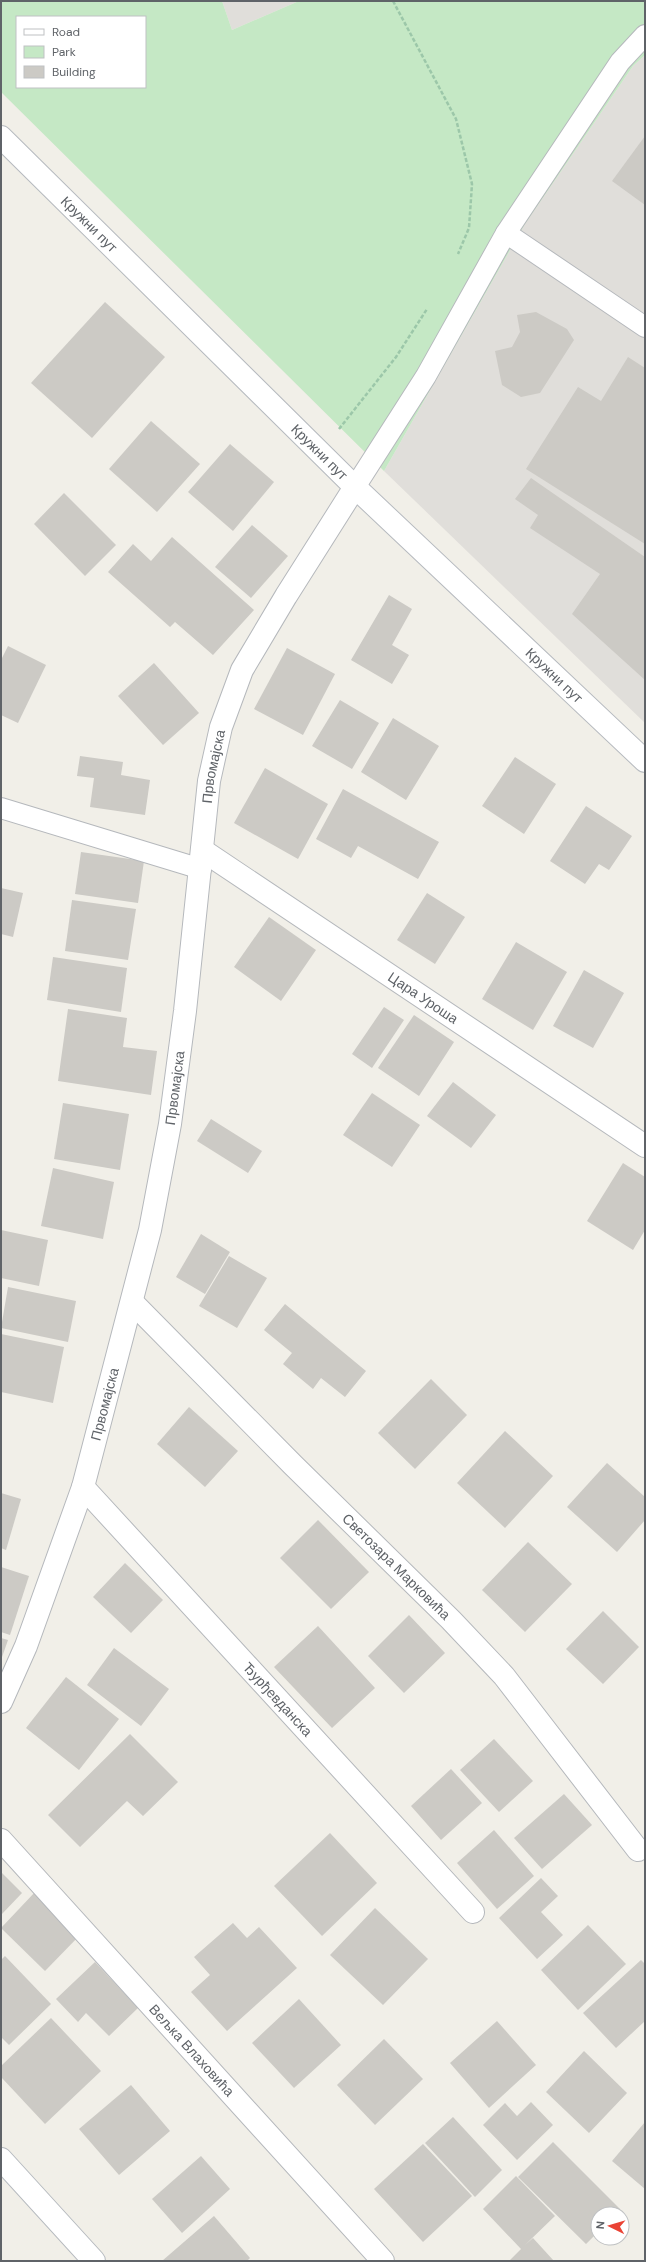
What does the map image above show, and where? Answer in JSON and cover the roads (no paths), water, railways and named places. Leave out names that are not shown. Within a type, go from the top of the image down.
[{"type":"street","name":"Кружни пут","points":[[1,136],[320,453],[645,762]]},
{"type":"street","name":"Првомајска","points":[[1,1702],[26,1646],[83,1487],[150,1230],[170,1124],[202,860],[209,781],[221,727],[242,670],[286,596],[355,487]]},
{"type":"street","name":"Цара Уроша","points":[[202,860],[645,1146]]},
{"type":"street","name":"Светозара Марковића","points":[[132,1302],[451,1620],[504,1676],[638,1850]]},
{"type":"street","name":"Ђурђевданска","points":[[83,1487],[473,1912]]},
{"type":"street","name":"Вељка Влаховића","points":[[1,1840],[383,2261]]},
{"type":"street","points":[[1,2158],[94,2261]]},
{"type":"lane","points":[[355,487],[426,376],[506,233],[616,68],[645,35]]},
{"type":"lane","points":[[506,233],[645,327]]},
{"type":"lane","points":[[1,808],[202,860]]}]
